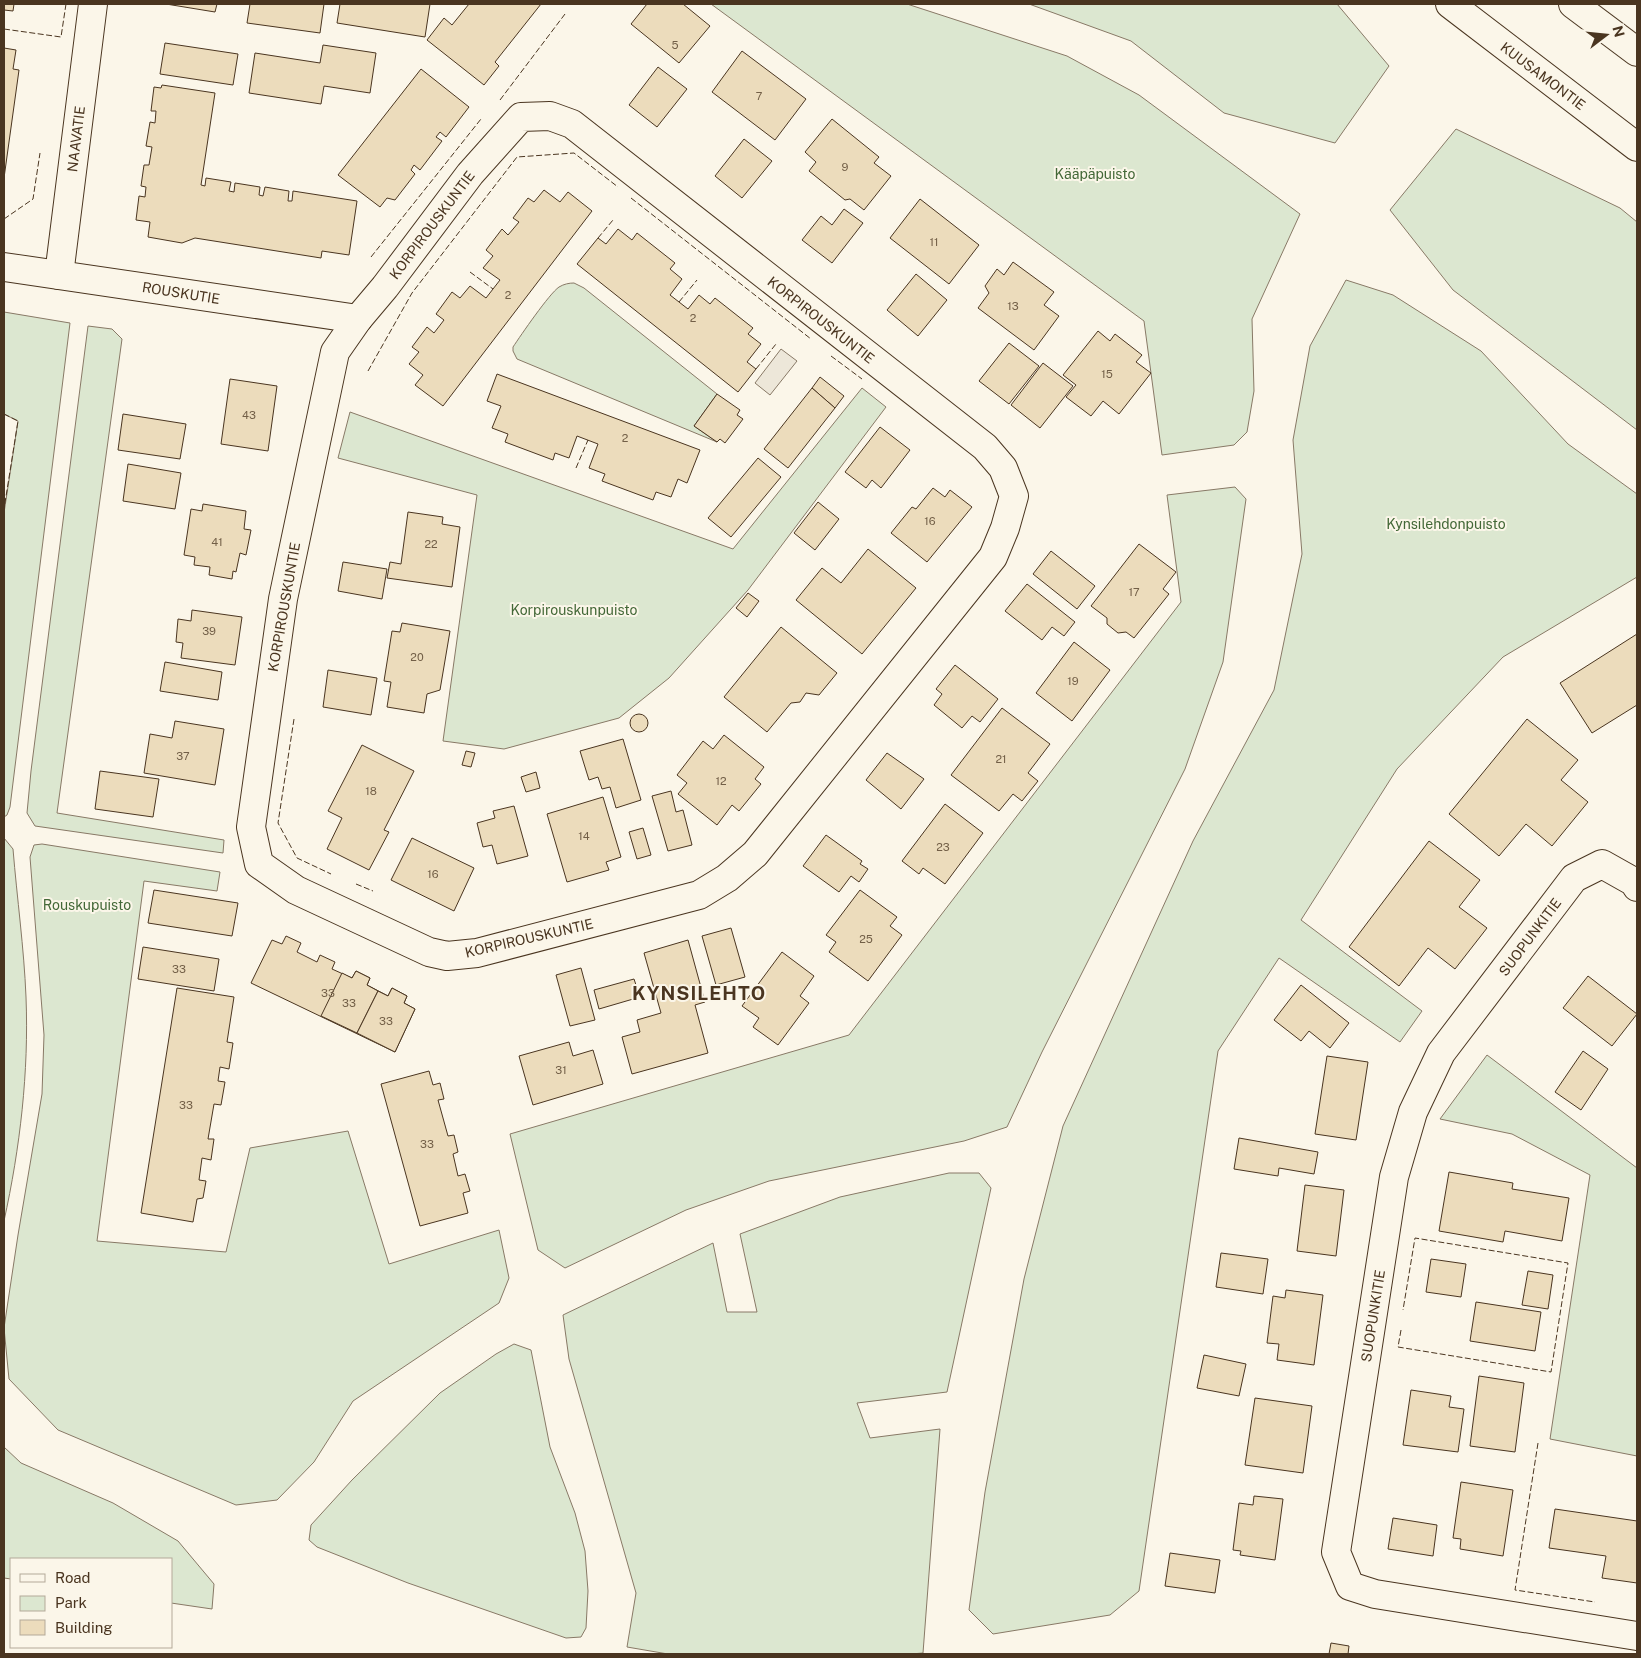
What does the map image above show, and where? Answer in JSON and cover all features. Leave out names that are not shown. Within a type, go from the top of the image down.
[{"type":"main road","name":"NAAVATIE","points":[[59,275],[93,4]]},
{"type":"main road","name":"KUUSAMONTIE","points":[[1450,4],[1637,148]]},
{"type":"main road","points":[[1573,4],[1637,52]]},
{"type":"main road","name":"KORPIROUSKUNTIE","points":[[550,116],[572,124],[985,448],[1003,468],[1014,496],[1005,528],[993,557],[987,565],[755,854],[727,878],[699,895],[477,953],[447,956],[429,952],[296,890],[259,864],[250,827],[285,589],[335,352],[358,319],[470,174],[521,117],[550,116]]},
{"type":"main road","name":"ROUSKUTIE","points":[[4,266],[358,319]]},
{"type":"main road","name":"SUOPUNKITIE","points":[[1637,886],[1634,882],[1602,864],[1574,878],[1441,1054],[1413,1112],[1394,1177],[1336,1552],[1350,1586],[1375,1594],[1637,1636]]},
{"type":"green space","name":"Kääpäpuisto","points":[[711,4],[907,4],[1067,56],[1139,95],[1300,214],[1252,319],[1254,391],[1247,432],[1234,445],[1162,455],[1144,321]]},
{"type":"green space","points":[[1029,4],[1337,4],[1389,66],[1335,143],[1224,113],[1131,41]]},
{"type":"green space","points":[[1456,129],[1620,208],[1637,222],[1637,430],[1453,290],[1390,210]]},
{"type":"green space","name":"Kynsilehdonpuisto","points":[[1346,280],[1393,295],[1481,351],[1568,444],[1637,494],[1637,577],[1503,657],[1397,769],[1301,920],[1422,1011],[1400,1042],[1279,958],[1218,1051],[1139,1591],[1110,1615],[993,1634],[969,1610],[985,1492],[1024,1279],[1063,1126],[1193,841],[1274,690],[1302,554],[1293,440],[1310,346]]},
{"type":"green space","points":[[574,283],[584,288],[717,394],[694,426],[717,442],[517,359],[513,347],[542,306],[559,287]]},
{"type":"green space","points":[[4,312],[70,323],[10,807],[7,815],[4,817],[4,513],[18,421],[4,414]]},
{"type":"green space","points":[[88,326],[112,329],[122,339],[57,813],[224,840],[223,853],[35,826],[27,813]]},
{"type":"green space","name":"Korpirouskunpuisto","points":[[862,388],[886,407],[748,590],[669,678],[619,718],[504,749],[443,741],[477,495],[338,458],[350,412],[733,549]]},
{"type":"green space","points":[[1235,487],[1246,499],[1223,662],[1185,769],[1042,1052],[1007,1127],[964,1141],[769,1181],[686,1210],[565,1268],[538,1250],[510,1134],[849,1035],[1181,602],[1167,495]]},
{"type":"green space","name":"Rouskupuisto","points":[[4,838],[13,849],[24,960],[27,1025],[25,1082],[19,1138],[4,1221]]},
{"type":"green space","points":[[42,844],[220,872],[217,891],[144,881],[97,1241],[226,1252],[250,1148],[348,1131],[389,1264],[499,1230],[509,1278],[499,1303],[353,1401],[314,1462],[277,1500],[236,1505],[58,1430],[9,1379],[4,1328],[42,1094],[44,1035],[30,857],[34,845]]},
{"type":"green space","points":[[1487,1055],[1637,1168],[1637,1456],[1550,1439],[1590,1175],[1512,1134],[1440,1119]]},
{"type":"green space","points":[[949,1173],[979,1173],[991,1188],[947,1392],[857,1403],[870,1438],[940,1429],[923,1653],[668,1654],[627,1647],[636,1593],[569,1359],[563,1315],[713,1243],[727,1312],[757,1312],[740,1234],[840,1197]]},
{"type":"green space","points":[[514,1344],[531,1350],[550,1447],[575,1513],[585,1551],[588,1591],[586,1628],[581,1637],[566,1638],[408,1583],[317,1547],[309,1540],[311,1525],[352,1480],[440,1393],[496,1354]]},
{"type":"green space","points":[[4,1447],[21,1463],[113,1503],[178,1541],[214,1584],[212,1609],[172,1603],[172,1558],[10,1558],[10,1579],[4,1578]]},
{"type":"shaded area","points":[[781,349],[797,361],[770,395],[755,383]]},
{"type":"building","points":[[4,4],[14,4],[13,11],[4,10]]},
{"type":"building","points":[[166,4],[217,4],[215,12]]},
{"type":"building","points":[[250,4],[324,4],[320,33],[247,23]]},
{"type":"building","points":[[340,4],[430,4],[425,37],[337,23]]},
{"type":"building","points":[[469,4],[541,4],[495,62],[499,66],[484,85],[427,40],[444,18],[452,25]]},
{"type":"building","points":[[647,4],[683,4],[710,26],[679,63],[631,24]]},
{"type":"building","points":[[165,43],[238,54],[233,85],[160,74]]},
{"type":"building","points":[[323,45],[376,53],[370,93],[324,86],[321,104],[249,93],[255,53],[320,63]]},
{"type":"building","points":[[4,48],[16,50],[13,69],[19,70],[4,178]]},
{"type":"building","points":[[742,51],[806,99],[775,140],[712,92]]},
{"type":"building","points":[[658,67],[687,89],[657,127],[629,105]]},
{"type":"building","points":[[421,69],[469,107],[446,137],[440,132],[436,137],[442,141],[420,170],[414,165],[411,170],[415,174],[395,200],[387,198],[380,207],[338,175]]},
{"type":"building","points":[[162,85],[215,93],[201,185],[205,186],[206,178],[231,182],[229,191],[234,192],[235,183],[260,187],[259,195],[263,196],[265,187],[289,191],[288,201],[292,201],[293,191],[357,201],[349,255],[322,251],[321,258],[195,238],[182,243],[148,237],[150,222],[136,220],[139,196],[145,197],[146,187],[141,186],[144,165],[149,165],[152,147],[146,146],[150,122],[155,123],[156,111],[151,111],[154,87],[161,88]]},
{"type":"building","points":[[832,119],[879,157],[874,163],[891,176],[864,210],[850,199],[845,200],[809,171],[816,162],[805,152]]},
{"type":"building","points":[[744,139],[772,161],[742,198],[715,176]]},
{"type":"building","points":[[544,190],[560,202],[568,192],[592,211],[443,406],[415,385],[423,375],[409,364],[419,352],[412,347],[427,327],[434,333],[444,320],[436,314],[452,292],[460,298],[470,286],[486,298],[500,280],[483,268],[493,256],[486,250],[502,229],[508,235],[519,222],[513,218],[528,198],[534,202]]},
{"type":"building","points":[[920,199],[979,245],[949,284],[890,238]]},
{"type":"building","points":[[844,209],[863,223],[832,263],[802,240],[821,216],[832,225]]},
{"type":"building","points":[[618,229],[632,240],[637,233],[675,263],[670,269],[682,279],[670,295],[688,309],[699,295],[710,304],[715,298],[753,328],[748,334],[761,344],[747,362],[756,369],[738,392],[577,264],[598,238],[606,244]]},
{"type":"building","points":[[1013,262],[1054,292],[1044,305],[1059,316],[1034,350],[978,308],[989,293],[985,286],[997,269],[1004,275]]},
{"type":"building","points":[[916,274],[947,300],[918,336],[887,310]]},
{"type":"building","points":[[1098,331],[1110,341],[1115,334],[1142,355],[1136,362],[1151,373],[1119,414],[1103,401],[1091,416],[1066,397],[1076,385],[1063,375]]},
{"type":"building","points":[[1009,343],[1039,366],[1009,404],[979,381]]},
{"type":"building","points":[[1043,363],[1073,386],[1040,428],[1011,405]]},
{"type":"building","points":[[497,374],[700,450],[687,483],[678,479],[671,497],[656,492],[653,500],[602,481],[605,474],[589,468],[598,444],[577,436],[569,458],[555,453],[553,460],[505,442],[508,434],[492,428],[501,406],[487,401]]},
{"type":"building","points":[[820,377],[844,396],[835,408],[812,388]]},
{"type":"building","points":[[230,379],[277,386],[268,451],[221,444]]},
{"type":"building","points":[[812,388],[835,408],[788,468],[764,449]]},
{"type":"building","points":[[717,394],[740,410],[737,415],[743,419],[725,443],[720,439],[717,442],[694,426]]},
{"type":"building","points":[[123,414],[186,424],[180,459],[118,450]]},
{"type":"building","points":[[880,427],[910,450],[881,488],[872,480],[866,488],[845,472]]},
{"type":"building","points":[[758,458],[781,477],[731,537],[708,518]]},
{"type":"building","points":[[128,464],[181,473],[175,509],[123,501]]},
{"type":"building","points":[[933,488],[945,497],[950,490],[972,507],[927,562],[891,533],[912,507],[916,509]]},
{"type":"building","points":[[818,502],[839,519],[815,550],[794,533]]},
{"type":"building","points":[[203,504],[246,511],[244,529],[251,530],[246,555],[240,553],[236,572],[233,571],[232,579],[209,575],[210,567],[194,565],[195,557],[184,555],[191,509],[202,511]]},
{"type":"building","points":[[408,512],[443,517],[442,524],[460,527],[452,587],[387,578],[390,562],[401,564]]},
{"type":"building","points":[[1139,544],[1176,572],[1163,589],[1169,594],[1134,638],[1126,632],[1118,633],[1107,624],[1107,618],[1091,606]]},
{"type":"building","points":[[868,549],[916,588],[862,654],[796,600],[822,568],[841,583]]},
{"type":"building","points":[[1051,551],[1095,586],[1077,609],[1033,574]]},
{"type":"building","points":[[343,562],[387,569],[382,599],[338,591]]},
{"type":"building","points":[[1027,584],[1075,622],[1064,636],[1052,627],[1042,640],[1005,611]]},
{"type":"building","points":[[748,593],[759,601],[747,617],[736,608]]},
{"type":"building","points":[[192,610],[242,617],[235,665],[181,658],[183,643],[176,642],[178,619],[191,621]]},
{"type":"building","points":[[402,623],[450,631],[440,690],[427,694],[424,713],[387,707],[391,682],[384,681],[392,631],[400,632]]},
{"type":"building","points":[[781,627],[837,673],[819,695],[806,693],[800,702],[791,703],[767,732],[724,697]]},
{"type":"building","points":[[1637,634],[1637,705],[1592,733],[1560,683]]},
{"type":"building","points":[[1074,642],[1110,670],[1072,721],[1036,693]]},
{"type":"building","points":[[165,662],[222,672],[218,700],[160,691]]},
{"type":"building","points":[[955,665],[998,699],[980,722],[972,716],[962,728],[934,705],[942,694],[936,689]]},
{"type":"building","points":[[328,670],[377,678],[371,715],[323,707]]},
{"type":"building","points":[[1002,708],[1050,744],[1028,773],[1038,781],[1022,801],[1013,794],[999,811],[951,775]]},
{"type":"building","points":[[635,714],[643,714],[648,719],[646,730],[635,732],[630,727],[630,719]]},
{"type":"building","points":[[1527,719],[1578,760],[1561,780],[1588,802],[1552,846],[1526,824],[1499,856],[1449,814]]},
{"type":"building","points":[[175,721],[224,729],[215,785],[144,773],[150,734],[172,738]]},
{"type":"building","points":[[724,735],[764,767],[755,779],[761,784],[739,811],[732,805],[717,825],[678,794],[687,783],[677,775],[703,741],[713,749]]},
{"type":"building","points":[[623,739],[641,800],[616,808],[610,787],[602,789],[598,777],[589,780],[580,751]]},
{"type":"building","points":[[362,745],[414,771],[384,830],[389,832],[369,870],[327,849],[342,818],[328,811]]},
{"type":"building","points":[[466,751],[475,753],[471,767],[462,765]]},
{"type":"building","points":[[887,753],[924,779],[901,809],[866,780]]},
{"type":"building","points":[[100,771],[159,779],[153,817],[95,809]]},
{"type":"building","points":[[536,772],[540,788],[526,792],[521,777]]},
{"type":"building","points":[[671,791],[676,812],[683,810],[692,845],[668,851],[652,796]]},
{"type":"building","points":[[603,797],[621,857],[606,862],[609,870],[567,882],[547,814]]},
{"type":"building","points":[[945,804],[983,833],[945,884],[923,868],[919,874],[902,861]]},
{"type":"building","points":[[514,806],[528,856],[497,864],[492,845],[483,847],[477,823],[495,818],[493,811]]},
{"type":"building","points":[[643,828],[651,855],[637,859],[629,832]]},
{"type":"building","points":[[826,835],[862,861],[860,864],[868,869],[859,882],[851,876],[839,892],[803,866]]},
{"type":"building","points":[[412,838],[474,868],[454,911],[391,880]]},
{"type":"building","points":[[1429,841],[1480,880],[1459,907],[1487,928],[1455,969],[1428,948],[1399,986],[1349,947]]},
{"type":"building","points":[[154,890],[238,903],[232,936],[148,923]]},
{"type":"building","points":[[860,890],[897,917],[890,926],[902,935],[868,981],[829,952],[836,942],[826,935]]},
{"type":"building","points":[[731,928],[745,977],[716,985],[702,936]]},
{"type":"building","points":[[286,936],[301,943],[297,952],[317,962],[320,955],[335,962],[332,969],[352,978],[356,971],[370,978],[367,985],[388,996],[392,988],[407,996],[404,1003],[415,1009],[395,1052],[251,983],[272,940],[282,944]]},
{"type":"building","points":[[688,940],[705,1002],[695,1005],[708,1053],[632,1074],[622,1037],[640,1032],[637,1020],[661,1013],[644,953]]},
{"type":"building","points":[[143,947],[219,959],[214,991],[138,979]]},
{"type":"building","points":[[782,952],[814,976],[800,996],[809,1003],[778,1045],[753,1027],[759,1018],[742,1006]]},
{"type":"building","points":[[581,968],[595,1020],[570,1026],[556,975]]},
{"type":"building","points":[[356,971],[370,978],[367,985],[378,991],[357,1033],[321,1016],[342,973],[352,978]]},
{"type":"building","points":[[1588,976],[1637,1014],[1612,1046],[1563,1008]]},
{"type":"building","points":[[634,979],[640,997],[599,1009],[594,990]]},
{"type":"building","points":[[1301,985],[1349,1023],[1330,1048],[1309,1031],[1301,1041],[1274,1020]]},
{"type":"building","points":[[177,988],[234,997],[227,1042],[233,1043],[229,1069],[220,1067],[218,1081],[225,1082],[221,1105],[214,1104],[208,1139],[214,1139],[211,1160],[202,1158],[199,1180],[206,1181],[203,1198],[197,1199],[193,1222],[141,1213]]},
{"type":"building","points":[[392,988],[407,996],[404,1003],[415,1009],[395,1052],[357,1033],[378,991],[388,996]]},
{"type":"building","points":[[569,1042],[573,1056],[593,1050],[603,1084],[533,1105],[519,1056]]},
{"type":"building","points":[[1583,1051],[1608,1069],[1581,1110],[1555,1092]]},
{"type":"building","points":[[1327,1056],[1368,1062],[1356,1140],[1315,1134]]},
{"type":"building","points":[[429,1071],[433,1085],[440,1083],[444,1099],[438,1100],[448,1136],[454,1135],[458,1152],[453,1154],[458,1176],[465,1174],[470,1191],[463,1193],[468,1213],[420,1226],[381,1084]]},
{"type":"building","points":[[1239,1138],[1318,1152],[1314,1174],[1279,1168],[1278,1176],[1234,1169]]},
{"type":"building","points":[[1449,1172],[1513,1183],[1512,1189],[1569,1198],[1562,1241],[1505,1231],[1503,1242],[1439,1231]]},
{"type":"building","points":[[1305,1185],[1344,1190],[1336,1256],[1297,1251]]},
{"type":"building","points":[[1221,1253],[1268,1259],[1263,1294],[1216,1287]]},
{"type":"building","points":[[1431,1259],[1466,1264],[1461,1297],[1426,1292]]},
{"type":"building","points":[[1528,1271],[1553,1275],[1548,1309],[1522,1305]]},
{"type":"building","points":[[1286,1290],[1323,1295],[1314,1365],[1277,1360],[1279,1344],[1267,1343],[1273,1296],[1285,1298]]},
{"type":"building","points":[[1476,1302],[1541,1312],[1535,1351],[1470,1341]]},
{"type":"building","points":[[1204,1355],[1246,1364],[1239,1396],[1197,1388]]},
{"type":"building","points":[[1479,1376],[1524,1383],[1515,1452],[1470,1446]]},
{"type":"building","points":[[1411,1390],[1451,1396],[1449,1407],[1464,1409],[1458,1452],[1403,1445]]},
{"type":"building","points":[[1255,1398],[1312,1406],[1303,1473],[1245,1465]]},
{"type":"building","points":[[1461,1482],[1513,1490],[1503,1556],[1460,1549],[1461,1539],[1453,1538]]},
{"type":"building","points":[[1254,1496],[1283,1499],[1275,1560],[1240,1555],[1241,1551],[1233,1550],[1239,1503],[1253,1505]]},
{"type":"building","points":[[1555,1509],[1637,1521],[1637,1583],[1602,1578],[1606,1556],[1549,1548]]},
{"type":"building","points":[[1393,1518],[1437,1525],[1433,1556],[1388,1549]]},
{"type":"building","points":[[1170,1553],[1220,1560],[1215,1593],[1165,1586]]},
{"type":"building","points":[[1331,1643],[1349,1646],[1348,1654],[1329,1654]]},
{"type":"fence","points":[[4,29],[61,37],[66,4]]},
{"type":"fence","points":[[500,100],[565,14]]},
{"type":"fence","points":[[371,257],[481,119]]},
{"type":"fence","points":[[4,219],[33,199],[40,153]]},
{"type":"fence","points":[[368,371],[412,293],[517,157],[574,153],[618,187]]},
{"type":"fence","points":[[631,198],[811,339]]},
{"type":"fence","points":[[598,238],[613,220]]},
{"type":"fence","points":[[470,272],[493,289]]},
{"type":"fence","points":[[679,302],[697,280]]},
{"type":"fence","points":[[756,369],[776,344]]},
{"type":"fence","points":[[831,356],[862,379]]},
{"type":"fence","points":[[4,414],[18,421],[4,509]]},
{"type":"fence","points":[[576,468],[588,440]]},
{"type":"fence","points":[[294,719],[278,823],[297,858],[331,874]]},
{"type":"fence","points":[[356,884],[373,891]]},
{"type":"fence","points":[[1401,1330],[1398,1347],[1551,1372],[1568,1263],[1415,1238],[1403,1310]]},
{"type":"fence","points":[[1538,1443],[1515,1590],[1595,1602]]},
{"type":"district","name":"KYNSILEHTO","points":[[699,993]]}]
